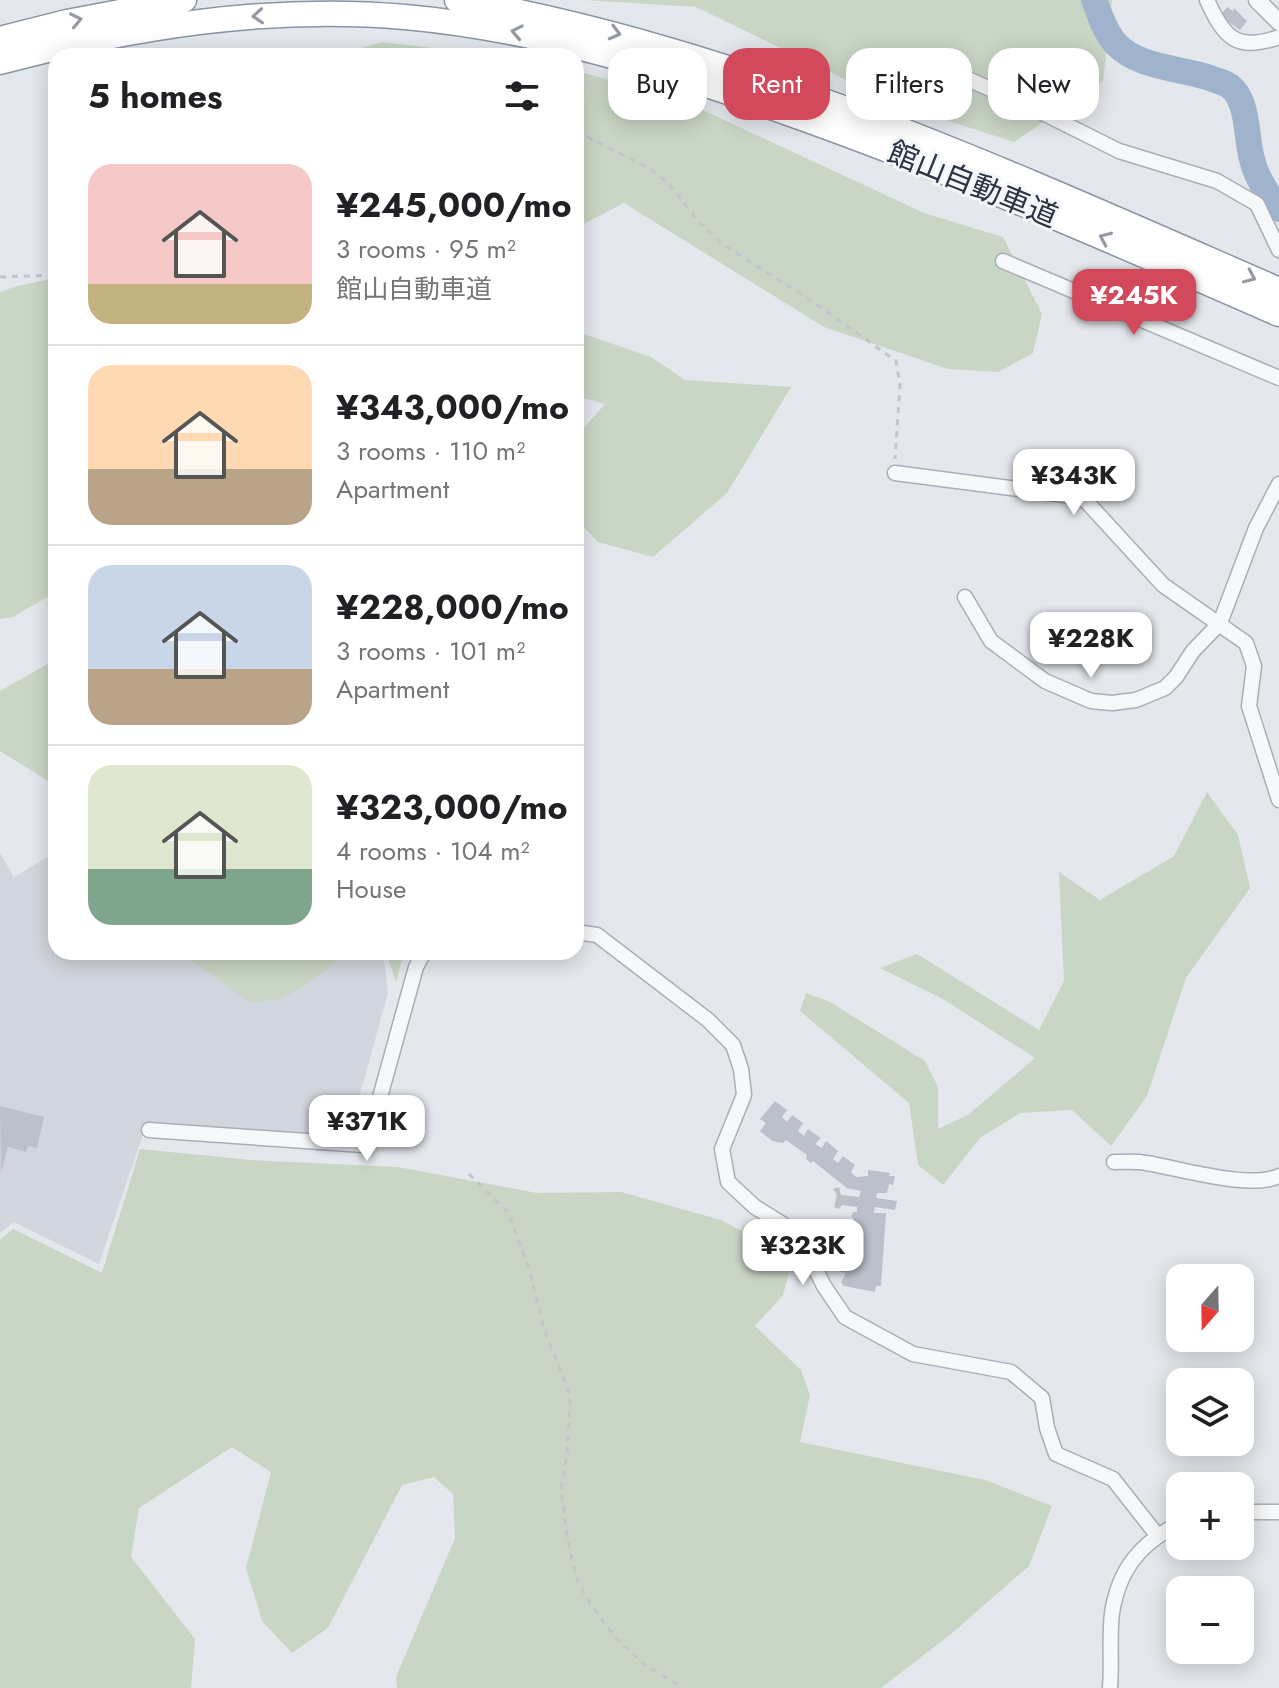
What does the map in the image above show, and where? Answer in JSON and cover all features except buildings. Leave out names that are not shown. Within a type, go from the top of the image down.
[{"type":"highway","points":[[0,39],[67,22],[184,0]]},
{"type":"highway","name":"館山自動車道","points":[[457,0],[581,24],[707,61],[862,116],[1063,196],[1279,290]]},
{"type":"highway","name":"館山自動車道","points":[[53,48],[162,25],[289,14],[403,17],[516,32],[689,78],[855,136],[1055,216],[1279,314]]},
{"type":"highway","name":"館山自動車道","points":[[0,62],[48,49]]},
{"type":"street","points":[[1207,0],[1217,21],[1234,41],[1244,45],[1261,44],[1279,37]]},
{"type":"street","points":[[1257,0],[1279,22]]},
{"type":"street","points":[[972,81],[1119,151],[1217,181],[1257,204],[1279,250]]},
{"type":"street","points":[[1003,261],[1279,378]]},
{"type":"street","points":[[895,473],[1072,496],[1086,501],[1163,585],[1246,643],[1254,666],[1249,706],[1279,800]]},
{"type":"street","points":[[965,597],[991,641],[1045,681],[1091,701],[1112,703],[1136,700],[1165,688],[1193,651],[1220,623],[1256,528],[1279,484]]},
{"type":"street","points":[[584,933],[597,935],[708,1020],[733,1045],[741,1069],[744,1095],[722,1149],[728,1182],[755,1207],[784,1225],[811,1260],[845,1317],[913,1354],[1011,1372],[1042,1398],[1047,1428],[1056,1454],[1113,1479],[1157,1535]]},
{"type":"street","points":[[149,1130],[363,1145],[369,1137],[420,960]]},
{"type":"street","points":[[1114,1162],[1144,1162],[1205,1176],[1257,1180],[1279,1176]]},
{"type":"street","points":[[1254,1512],[1279,1512]]},
{"type":"street","points":[[1110,1688],[1112,1613],[1123,1578],[1137,1552],[1166,1530]]},
{"type":"path","points":[[584,135],[650,169],[668,183],[700,223],[722,244],[812,301],[896,361],[900,385],[895,473]]},
{"type":"path","points":[[0,277],[48,275]]},
{"type":"path","points":[[469,1174],[508,1212],[529,1269],[544,1329],[568,1390],[567,1455],[561,1489],[577,1579],[587,1599],[615,1637],[645,1665],[683,1688]]},
{"type":"shaded area","points":[[0,853],[14,877],[48,857],[48,960],[384,960],[388,993],[360,1094],[360,1136],[146,1125],[99,1264],[14,1222],[0,1233]]},
{"type":"green space","points":[[585,0],[1112,0],[1103,81],[1099,84],[1099,48],[988,48],[988,120],[1046,120],[1014,142],[946,120],[972,120],[972,48],[846,48],[846,80],[830,72],[830,48],[781,48],[696,7]]},
{"type":"green space","points":[[381,42],[433,48],[362,48]]},
{"type":"green space","points":[[584,73],[608,80],[608,120],[707,120],[707,112],[924,213],[1003,237],[1042,314],[1033,353],[998,372],[948,369],[824,327],[624,203],[584,224]]},
{"type":"green space","points":[[48,280],[48,597],[13,617],[0,619],[0,292]]},
{"type":"green space","points":[[584,334],[651,357],[685,380],[791,387],[727,493],[653,557],[598,542],[584,527],[584,428],[605,404],[584,398]]},
{"type":"green space","points":[[48,664],[48,781],[0,751],[0,691]]},
{"type":"green space","points":[[1207,792],[1238,835],[1250,888],[1186,978],[1147,1096],[1111,1146],[1072,1110],[1020,1113],[980,1138],[943,1185],[918,1165],[909,1103],[800,1011],[806,993],[830,1002],[925,1061],[938,1087],[938,1129],[968,1115],[1035,1058],[943,999],[880,968],[917,954],[1039,1030],[1064,981],[1059,872],[1100,900],[1174,856]]},
{"type":"green space","points":[[191,960],[339,960],[281,999],[249,1002]]},
{"type":"green space","points":[[389,960],[402,960],[396,982]]},
{"type":"green space","points":[[140,1149],[251,1160],[398,1167],[537,1193],[621,1192],[721,1220],[793,1258],[783,1295],[755,1326],[801,1370],[810,1395],[800,1442],[985,1480],[1052,1506],[1029,1566],[951,1634],[881,1688],[397,1688],[396,1677],[455,1538],[453,1494],[434,1477],[402,1485],[328,1628],[292,1653],[262,1621],[246,1568],[271,1472],[232,1447],[139,1508],[131,1557],[195,1639],[191,1688],[0,1688],[0,1240],[13,1229],[102,1273]]},
{"type":"waterway","points":[[1094,0],[1109,34],[1125,52],[1159,66],[1222,82],[1234,90],[1244,112],[1255,170],[1279,209]]}]
